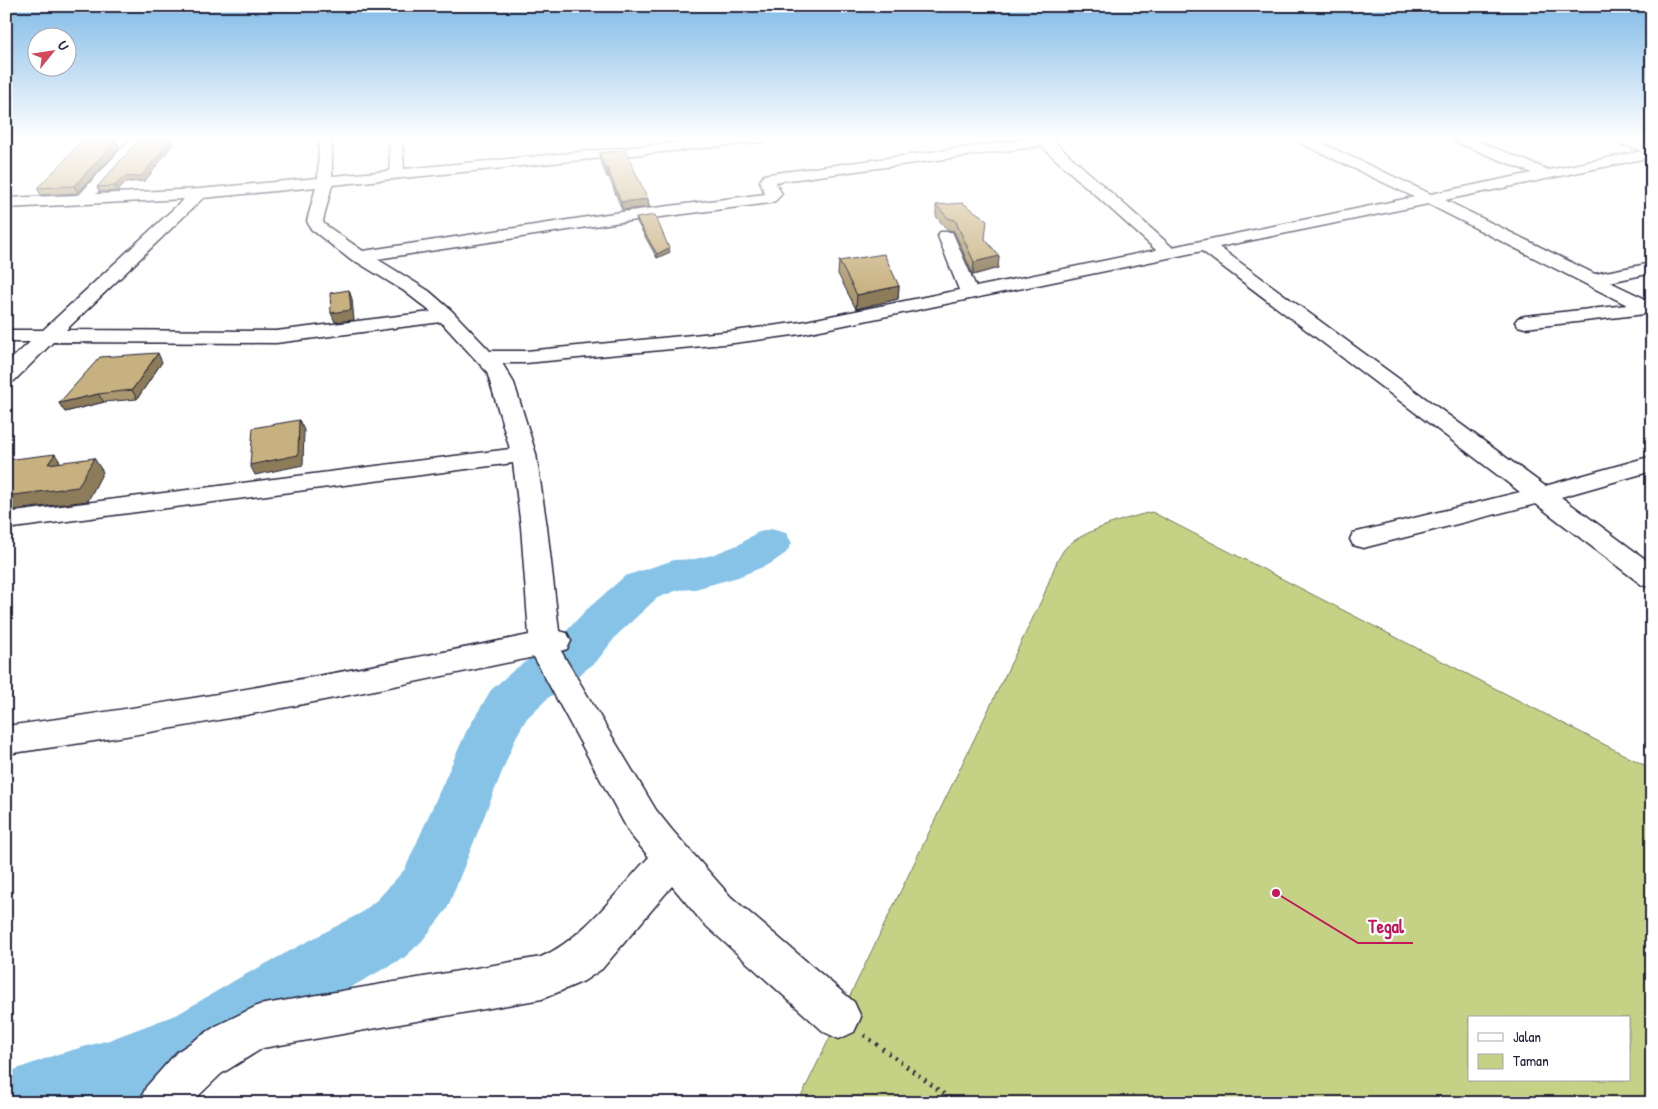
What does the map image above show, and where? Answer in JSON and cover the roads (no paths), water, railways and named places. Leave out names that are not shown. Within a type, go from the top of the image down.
[{"type":"street","points":[[84,199],[92,190]]},
{"type":"street","points":[[6,204],[199,194],[244,190]]},
{"type":"street","points":[[323,190],[316,223],[337,242],[358,257],[410,286],[445,316],[497,370],[503,383],[524,454],[551,642],[546,651],[644,822],[717,910],[839,1017]]},
{"type":"street","points":[[358,257],[770,198],[774,194],[771,190]]},
{"type":"street","points":[[1099,190],[1168,252]]},
{"type":"street","points":[[1410,190],[1650,310]]},
{"type":"street","points":[[484,357],[526,357],[734,338],[801,328],[1476,190]]},
{"type":"street","points":[[6,376],[199,194]]},
{"type":"street","points":[[946,236],[968,294]]},
{"type":"street","points":[[1205,245],[1652,578]]},
{"type":"street","points":[[1593,280],[1652,268]]},
{"type":"street","points":[[1525,322],[1650,310]]},
{"type":"street","points":[[6,336],[276,337],[445,316]]},
{"type":"street","points":[[6,521],[524,454]]},
{"type":"street","points":[[1363,539],[1541,495],[1652,463]]},
{"type":"street","points":[[6,740],[111,726],[235,704],[368,680],[551,642]]},
{"type":"street","points":[[162,1103],[196,1064],[226,1043],[259,1027],[542,978],[569,966],[587,954],[603,938],[673,858]]},
{"type":"waterway","points":[[21,1103],[58,1089],[109,1075],[198,1040],[262,1001],[383,935],[400,920],[426,889],[492,732],[509,704],[531,684],[579,649],[601,623],[641,587],[674,575],[695,574],[723,567],[755,554],[771,543]]},
{"type":"place","name":"Tegal","points":[[1276,893]]}]
